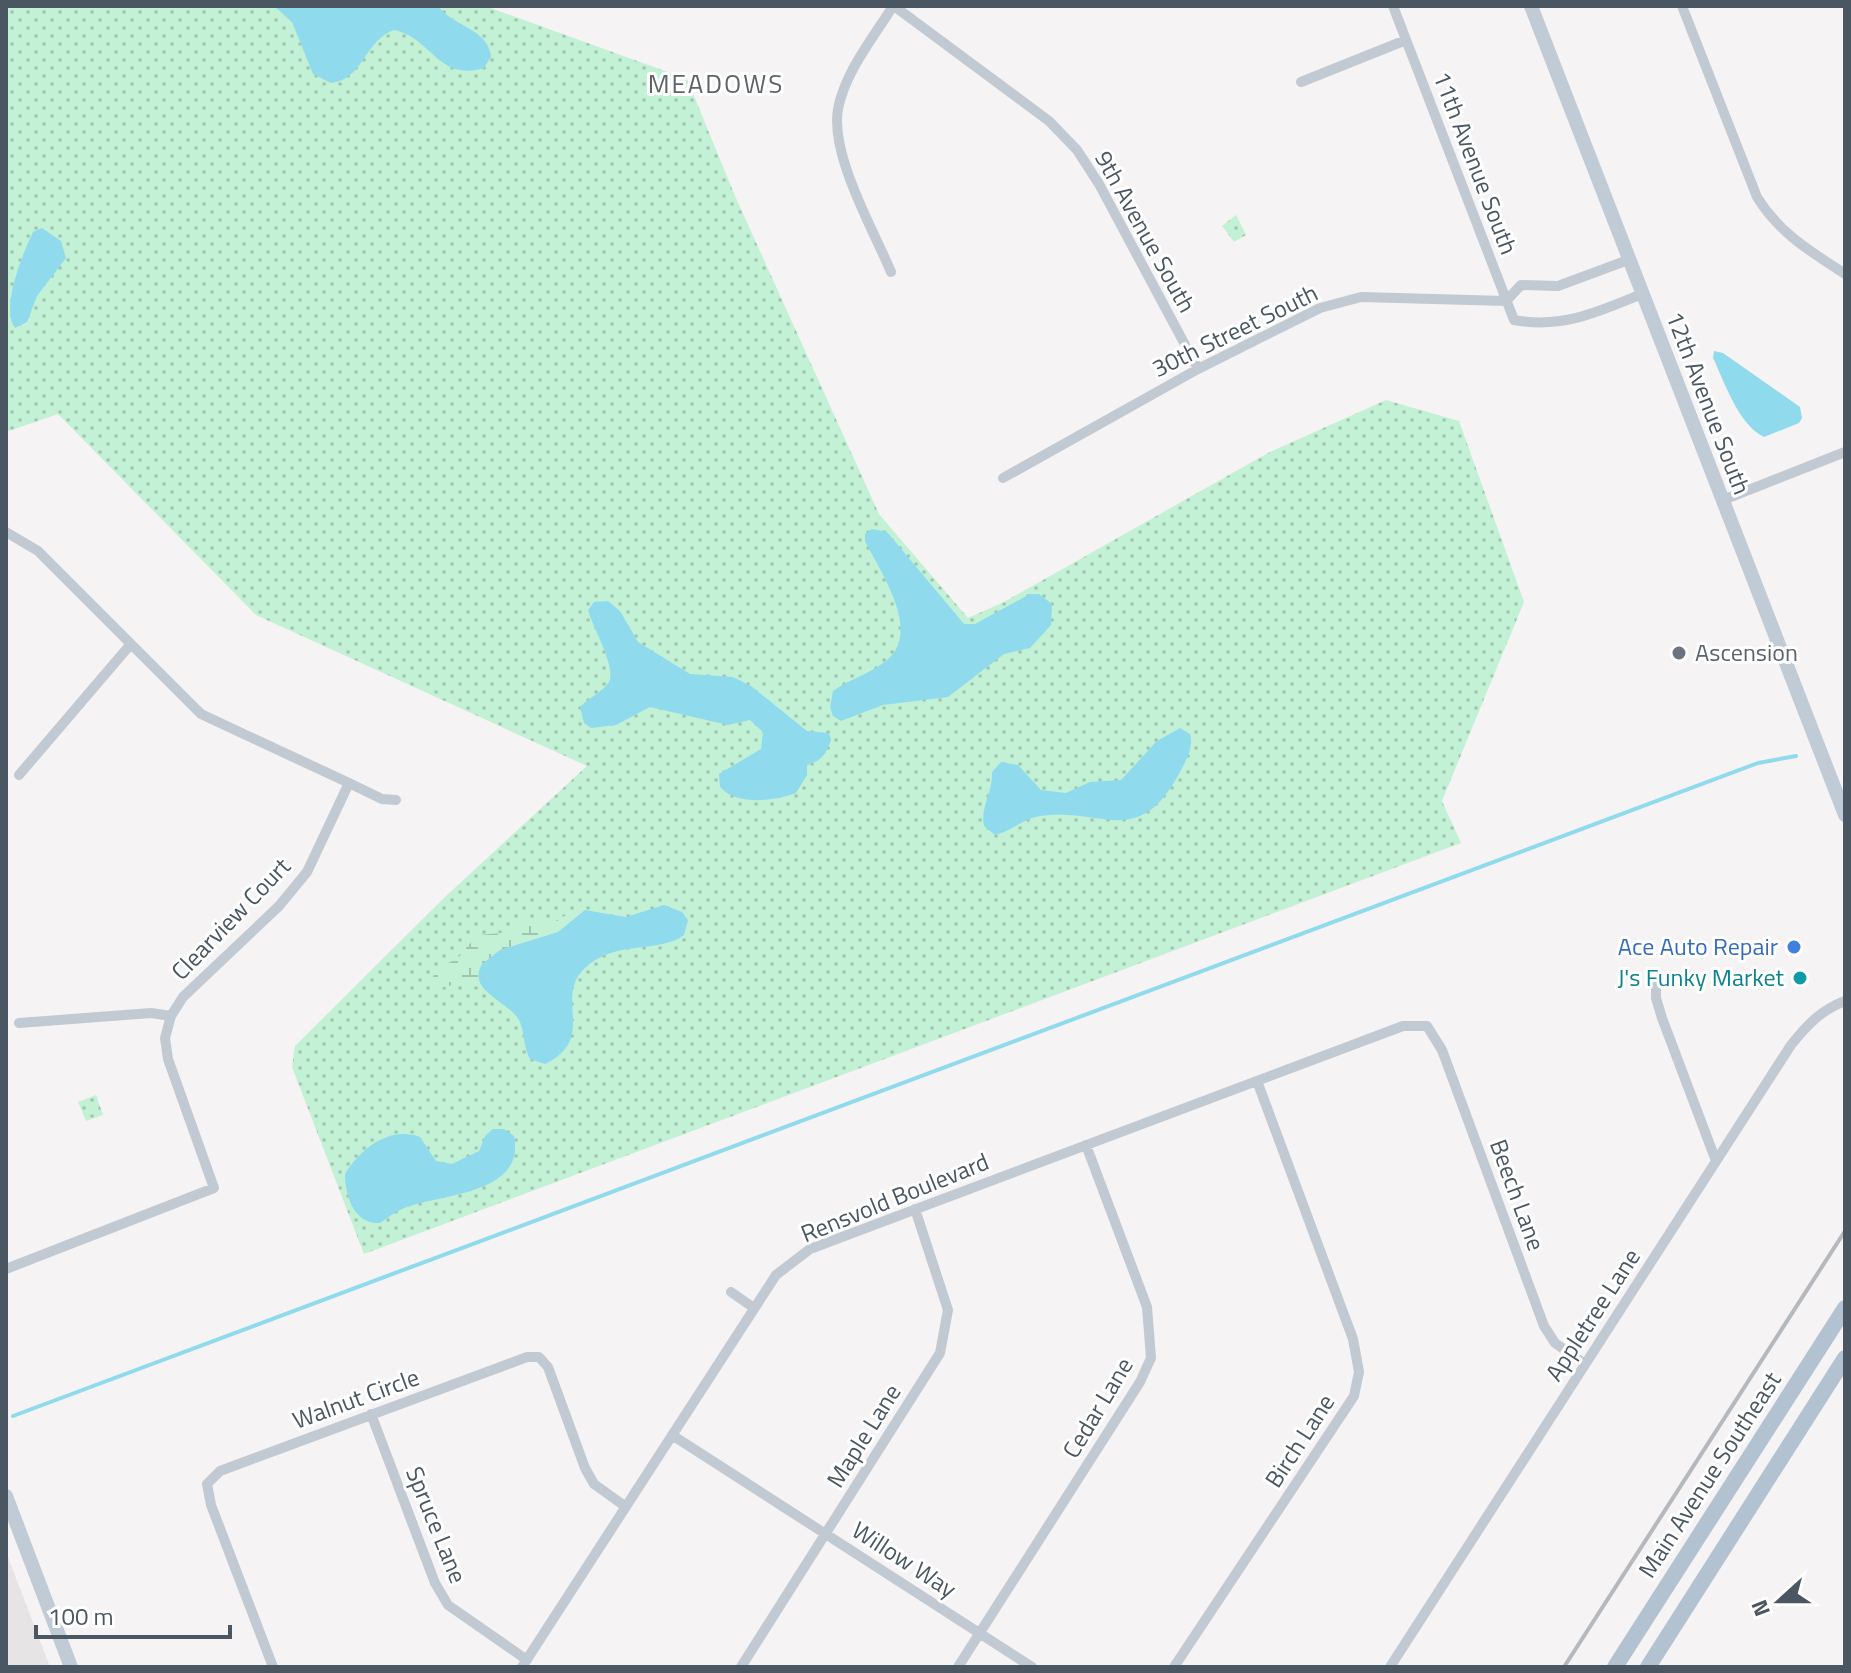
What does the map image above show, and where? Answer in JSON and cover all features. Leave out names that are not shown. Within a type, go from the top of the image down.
[{"type":"main road","name":"Main Avenue Southeast","points":[[1615,1667],[1845,1308]]},
{"type":"main road","name":"Main Avenue Southeast","points":[[1648,1667],[1845,1358]]},
{"type":"street","points":[[891,272],[844,158],[837,120],[852,72],[893,6]]},
{"type":"street","name":"9th Avenue South","points":[[893,6],[1049,121],[1077,150],[1099,184],[1198,369]]},
{"type":"street","name":"11th Avenue South","points":[[1393,6],[1506,301]]},
{"type":"street","name":"12th Avenue South","points":[[1531,6],[1845,815]]},
{"type":"street","points":[[1682,6],[1757,197],[1770,219],[1788,237],[1845,274]]},
{"type":"street","points":[[1301,82],[1406,40]]},
{"type":"street","name":"30th Street South","points":[[1003,478],[1198,369],[1320,308],[1361,297],[1506,301],[1521,285],[1558,286],[1628,260]]},
{"type":"street","points":[[1506,301],[1514,320],[1535,324],[1568,322],[1642,294]]},
{"type":"street","points":[[1723,500],[1845,452]]},
{"type":"street","points":[[6,532],[38,551],[201,714],[382,799],[396,800]]},
{"type":"street","points":[[19,775],[130,645]]},
{"type":"street","name":"Clearview Court","points":[[6,1269],[214,1188],[168,1059],[165,1038],[171,1016],[183,997],[279,906],[307,872],[349,783]]},
{"type":"street","points":[[1656,981],[1656,998],[1662,1018],[1716,1161]]},
{"type":"street","name":"Appletree Lane","points":[[1390,1667],[1791,1045],[1809,1023],[1829,1007],[1845,1001]]},
{"type":"street","name":"Clearview Court","points":[[19,1023],[151,1013],[171,1016]]},
{"type":"street","name":"Rensvold Boulevard","points":[[525,1663],[776,1275],[810,1249],[1403,1026],[1427,1026]]},
{"type":"street","name":"Beech Lane","points":[[1427,1026],[1442,1050],[1544,1326],[1555,1343],[1585,1364]]},
{"type":"street","name":"Birch Lane","points":[[1174,1667],[1354,1396],[1359,1372],[1353,1339],[1257,1081]]},
{"type":"street","name":"Cedar Lane","points":[[958,1667],[1140,1382],[1151,1358],[1152,1334],[1147,1307],[1086,1145]]},
{"type":"street","name":"Maple Lane","points":[[741,1667],[940,1353],[947,1332],[948,1310],[915,1209]]},
{"type":"street","points":[[731,1292],[754,1308]]},
{"type":"street","name":"Walnut Circle","points":[[273,1667],[211,1505],[207,1484],[220,1471],[527,1357],[539,1357],[548,1367],[594,1484],[626,1507]]},
{"type":"street","name":"Spruce Lane","points":[[371,1414],[435,1583],[448,1605],[525,1663]]},
{"type":"street","name":"Willow Way","points":[[672,1435],[1032,1667]]},
{"type":"street","points":[[6,1496],[71,1667]]},
{"type":"shaded area","points":[[6,1552],[50,1667],[6,1667]]},
{"type":"green space","points":[[6,6],[485,6],[687,79],[735,196],[879,514],[968,618],[1004,602],[1268,453],[1386,400],[1459,421],[1524,602],[1442,801],[1461,843],[364,1254],[292,1067],[295,1046],[446,896],[587,766],[256,615],[58,414],[6,432]]},
{"type":"green space","points":[[1236,215],[1246,235],[1234,242],[1222,226]]},
{"type":"green space","points":[[575,910],[585,910],[558,932],[500,950],[478,980],[483,989],[467,982],[439,988],[431,981],[436,970],[459,957],[477,935],[502,933],[522,919],[552,923]]},
{"type":"green space","points":[[96,1095],[103,1115],[86,1121],[78,1102]]},
{"type":"water","points":[[274,6],[438,6],[484,40],[491,57],[484,68],[468,71],[456,69],[407,34],[394,30],[376,42],[350,75],[331,83],[313,74],[292,22]]},
{"type":"water","points":[[42,228],[61,241],[66,258],[37,296],[27,322],[15,328],[11,319],[11,294],[33,232]]},
{"type":"water","points":[[1714,351],[1723,353],[1800,407],[1802,418],[1799,423],[1764,437],[1755,431],[1733,402],[1713,358]]},
{"type":"water","points":[[872,529],[887,532],[964,624],[975,624],[1030,594],[1039,594],[1052,604],[1051,625],[1030,648],[1004,654],[948,697],[883,705],[841,721],[833,716],[830,707],[833,691],[885,662],[898,644],[901,629],[893,597],[865,541],[865,534]]},
{"type":"water","points":[[608,601],[620,611],[638,642],[690,674],[733,677],[751,686],[807,731],[829,733],[831,740],[827,749],[820,759],[807,765],[807,775],[796,793],[756,800],[736,797],[720,787],[719,774],[761,749],[763,732],[750,720],[728,725],[650,707],[616,725],[591,728],[584,723],[580,707],[606,686],[611,676],[607,657],[588,610],[594,602]]},
{"type":"water","points":[[1180,728],[1190,734],[1189,754],[1164,797],[1149,811],[1118,820],[1040,816],[995,835],[984,826],[992,772],[1001,762],[1018,765],[1041,790],[1066,793],[1090,782],[1121,780],[1157,741]]},
{"type":"water","points":[[664,905],[682,912],[688,920],[684,935],[662,944],[610,953],[585,968],[576,979],[573,992],[573,1030],[569,1043],[561,1054],[545,1064],[530,1059],[520,1022],[480,982],[482,964],[500,950],[558,932],[585,910],[626,917]]},
{"type":"water","points":[[493,1129],[504,1129],[514,1136],[514,1155],[507,1170],[495,1181],[460,1194],[407,1207],[380,1223],[364,1219],[353,1207],[345,1174],[359,1156],[377,1142],[398,1134],[420,1137],[436,1161],[452,1164],[479,1151],[485,1136]]},
{"type":"waterway","points":[[13,1416],[1758,763],[1796,756]]},
{"type":"railway","points":[[1564,1667],[1845,1231]]},
{"type":"place","name":"Ascension","points":[[1679,653]]},
{"type":"place","name":"Ace Auto Repair","points":[[1794,947]]},
{"type":"place","name":"J's Funky Market","points":[[1800,978]]},
{"type":"district","name":"MEADOWS","points":[[716,84]]}]
